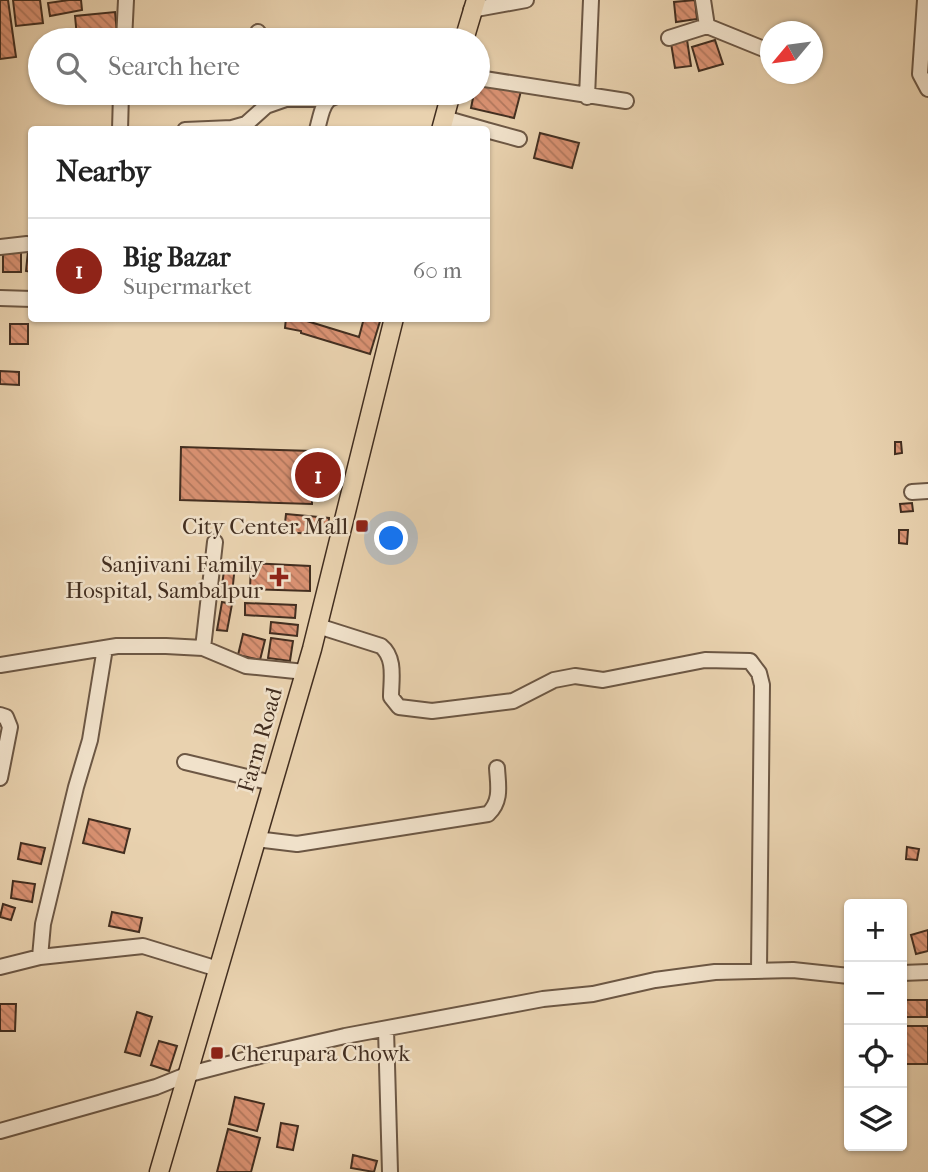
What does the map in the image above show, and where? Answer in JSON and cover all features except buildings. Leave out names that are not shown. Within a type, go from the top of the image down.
[{"type":"main road","points":[[467,28],[474,5]]},
{"type":"main road","points":[[443,124],[448,105]]},
{"type":"main road","name":"Farm Road","points":[[159,1172],[318,626],[393,322]]},
{"type":"street","points":[[125,28],[126,0]]},
{"type":"street","points":[[474,5],[526,0]]},
{"type":"street","points":[[587,97],[591,0]]},
{"type":"street","points":[[704,0],[707,26]]},
{"type":"street","points":[[925,0],[925,52],[920,74],[928,89]]},
{"type":"street","points":[[670,38],[707,26],[760,48]]},
{"type":"street","points":[[490,80],[626,101]]},
{"type":"street","points":[[120,126],[121,105]]},
{"type":"street","points":[[239,126],[256,117],[262,105]]},
{"type":"street","points":[[318,126],[324,105]]},
{"type":"street","points":[[490,131],[519,139]]},
{"type":"street","points":[[0,247],[27,244]]},
{"type":"street","points":[[0,298],[28,299]]},
{"type":"street","points":[[912,492],[928,491]]},
{"type":"street","points":[[203,648],[215,542]]},
{"type":"street","points":[[318,626],[381,646],[389,652],[393,702],[399,707],[421,711],[513,701],[554,680],[575,676],[603,680],[705,660],[750,662],[759,673],[762,685],[759,970]]},
{"type":"street","points":[[0,665],[105,648],[166,646],[203,648],[246,666],[305,672]]},
{"type":"street","points":[[40,957],[43,924],[75,787],[90,740],[105,648]]},
{"type":"street","points":[[0,715],[6,717],[10,727],[0,778]]},
{"type":"street","points":[[185,762],[272,783]]},
{"type":"street","points":[[256,839],[297,845],[488,814],[495,808],[498,800],[497,768]]},
{"type":"street","points":[[1,965],[40,957],[143,946],[218,969]]},
{"type":"street","points":[[0,1131],[128,1095],[186,1075],[274,1052],[543,999],[593,994],[655,980],[715,972],[759,970],[844,976]]},
{"type":"street","points":[[907,973],[928,972]]},
{"type":"street","points":[[386,1029],[390,1172]]},
{"type":"place","name":"Big Bazar","points":[[318,475]]},
{"type":"place","name":"City Center Mall","points":[[362,526]]},
{"type":"place","name":"Sanjivani Family Hospital, Sambalpur","points":[[279,577]]},
{"type":"place","name":"Cherupara Chowk","points":[[217,1053]]}]
